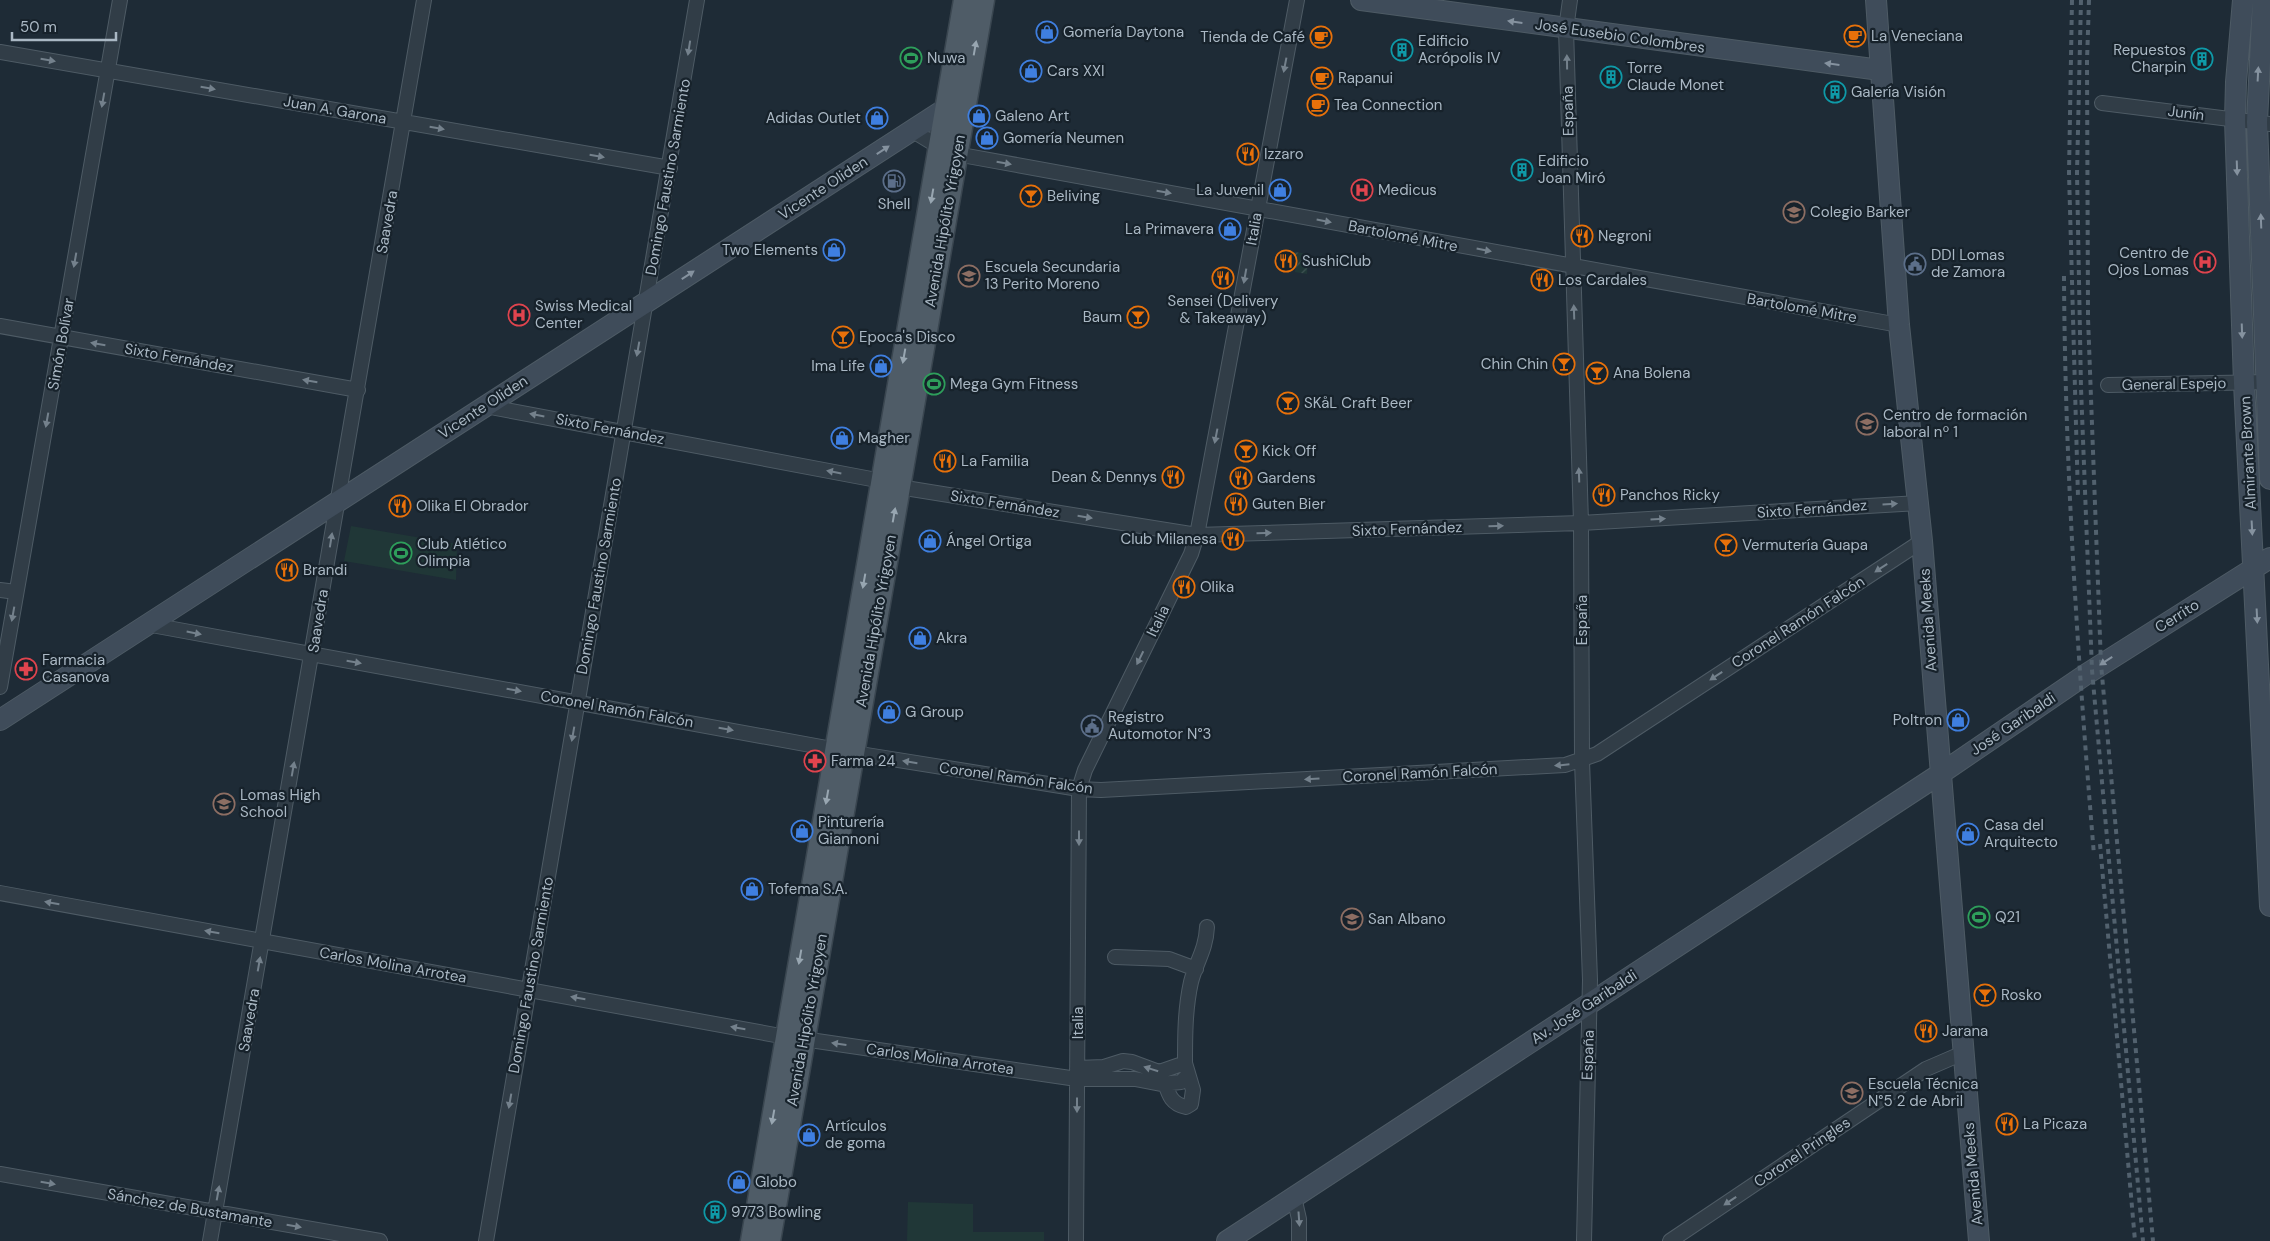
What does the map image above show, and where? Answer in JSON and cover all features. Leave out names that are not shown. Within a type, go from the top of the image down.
[{"type":"main road","name":"Avenida Hipólito Yrigoyen","points":[[957,101],[965,0]]},
{"type":"main road","name":"Avenida Hipólito Yrigoyen","points":[[752,1241],[795,1038],[957,101],[983,0]]},
{"type":"main road","name":"Avenida Hipólito Yrigoyen","points":[[770,1241],[795,1038]]},
{"type":"street","name":"Simón Bolívar","points":[[0,687],[120,0]]},
{"type":"street","name":"Saavedra","points":[[210,1241],[424,0]]},
{"type":"street","name":"Domingo Faustino Sarmiento","points":[[486,1241],[698,0]]},
{"type":"street","name":"Italia","points":[[1076,1241],[1079,789],[1085,770],[1191,554],[1197,535],[1297,0]]},
{"type":"street","name":"José Eusebio Colombres","points":[[1361,0],[1880,70]]},
{"type":"street","name":"España","points":[[1570,0],[1566,29],[1581,523],[1582,761],[1590,1003],[1584,1241]]},
{"type":"street","name":"Avenida Meeks","points":[[1876,0],[1899,325],[1919,502],[1962,1053],[1979,1241]]},
{"type":"street","name":"Almirante Brown","points":[[2243,0],[2236,82],[2235,120],[2244,383],[2262,562],[2270,906]]},
{"type":"street","name":"Almirante Brown","points":[[2263,0],[2270,479]]},
{"type":"street","name":"Juan A. Garona","points":[[0,52],[670,168]]},
{"type":"street","name":"Vicente Oliden","points":[[0,720],[957,101]]},
{"type":"street","name":"Junín","points":[[2102,103],[2264,123]]},
{"type":"street","name":"Bartolomé Mitre","points":[[913,131],[948,151],[1572,267],[1899,325]]},
{"type":"street","name":"Sixto Fernández","points":[[0,326],[358,390]]},
{"type":"street","name":"General Espejo","points":[[2108,384],[2268,382]]},
{"type":"street","name":"Sixto Fernández","points":[[485,406],[890,484],[1197,535],[1581,523],[1919,502]]},
{"type":"street","name":"Coronel Ramón Falcón","points":[[146,624],[845,751],[1079,789],[1100,790],[1565,766],[1582,761],[1597,754],[1922,541]]},
{"type":"street","name":"Cerrito","points":[[2085,675],[2262,562]]},
{"type":"street","points":[[0,590],[16,592]]},
{"type":"street","name":"José Garibaldi","points":[[1940,774],[2085,675]]},
{"type":"street","name":"Av. José Garibaldi","points":[[1227,1241],[1940,774]]},
{"type":"street","name":"Carlos Molina Arrotea","points":[[0,893],[795,1038],[1078,1073]]},
{"type":"street","points":[[1166,1083],[1172,1100],[1179,1106],[1186,1107],[1193,1100],[1193,1090],[1186,1070],[1185,1015],[1191,980],[1206,943],[1207,927]]},
{"type":"street","points":[[1115,957],[1169,959],[1196,969]]},
{"type":"street","name":"Coronel Pringles","points":[[1670,1241],[1926,1069],[1962,1053]]},
{"type":"street","points":[[1078,1073],[1123,1061],[1132,1062],[1159,1072],[1186,1070]]},
{"type":"street","points":[[1078,1073],[1166,1083],[1181,1082],[1186,1070]]},
{"type":"street","name":"Sánchez de Bustamante","points":[[0,1174],[380,1241]]},
{"type":"street","points":[[1294,1197],[1299,1219],[1299,1241]]},
{"type":"green space","points":[[1288,251],[1308,254],[1307,274],[1295,272],[1297,259],[1287,257]]},
{"type":"green space","name":"Club Atlético Olimpia","points":[[351,526],[457,544],[456,580],[344,561]]},
{"type":"green space","points":[[908,1202],[973,1204],[973,1232],[1044,1232],[1044,1241],[907,1241]]},
{"type":"railway","points":[[2072,0],[2069,173],[2078,497]]},
{"type":"railway","points":[[2081,0],[2077,173],[2081,388],[2092,670],[2143,1241]]},
{"type":"railway","points":[[2089,0],[2087,61],[2088,318],[2101,664],[2153,1241]]},
{"type":"railway","points":[[2064,276],[2073,566],[2094,855]]},
{"type":"railway","points":[[2100,844],[2135,1241]]},
{"type":"place","name":"Gomería Daytona","points":[[1047,32]]},
{"type":"place","name":"La Veneciana","points":[[1855,36]]},
{"type":"place","name":"Tienda de Café","points":[[1321,37]]},
{"type":"place","name":"Edificio Acrópolis IV","points":[[1402,50]]},
{"type":"place","name":"Nuwa","points":[[911,58]]},
{"type":"place","name":"Repuestos Charpin","points":[[2202,59]]},
{"type":"place","name":"Cars XXI","points":[[1031,71]]},
{"type":"place","name":"Torre Claude Monet","points":[[1611,77]]},
{"type":"place","name":"Rapanui","points":[[1322,78]]},
{"type":"place","name":"Galería Visión","points":[[1835,92]]},
{"type":"place","name":"Tea Connection","points":[[1318,105]]},
{"type":"place","name":"Galeno Art","points":[[979,116]]},
{"type":"place","name":"Adidas Outlet","points":[[877,118]]},
{"type":"place","name":"Gomería Neumen","points":[[987,138]]},
{"type":"place","name":"Izzaro","points":[[1248,154]]},
{"type":"place","name":"Edificio Joan Miró","points":[[1522,170]]},
{"type":"place","name":"Shell","points":[[894,181]]},
{"type":"place","name":"La Juvenil","points":[[1280,190]]},
{"type":"place","name":"Medicus","points":[[1362,190]]},
{"type":"place","name":"Beliving","points":[[1031,196]]},
{"type":"place","name":"Colegio Barker","points":[[1794,212]]},
{"type":"place","name":"La Primavera","points":[[1230,229]]},
{"type":"place","name":"Negroni","points":[[1582,236]]},
{"type":"place","name":"Two Elements","points":[[834,250]]},
{"type":"place","name":"SushiClub","points":[[1286,261]]},
{"type":"place","name":"Centro de Ojos Lomas","points":[[2205,262]]},
{"type":"place","name":"DDI Lomas de Zamora","points":[[1915,264]]},
{"type":"place","name":"Escuela Secundaria 13 Perito Moreno","points":[[969,276]]},
{"type":"place","name":"Sensei (Delivery & Takeaway)","points":[[1223,278]]},
{"type":"place","name":"Los Cardales","points":[[1542,280]]},
{"type":"place","name":"Swiss Medical Center","points":[[519,315]]},
{"type":"place","name":"Baum","points":[[1138,317]]},
{"type":"place","name":"Epoca's Disco","points":[[843,337]]},
{"type":"place","name":"Chin Chin","points":[[1564,364]]},
{"type":"place","name":"Ima Life","points":[[881,366]]},
{"type":"place","name":"Ana Bolena","points":[[1597,373]]},
{"type":"place","name":"Mega Gym Fitness","points":[[934,384]]},
{"type":"place","name":"SKåL Craft Beer","points":[[1288,403]]},
{"type":"place","name":"Centro de formación laboral nº 1","points":[[1867,424]]},
{"type":"place","name":"Magher","points":[[842,438]]},
{"type":"place","name":"Kick Off","points":[[1246,451]]},
{"type":"place","name":"La Familia","points":[[945,461]]},
{"type":"place","name":"Dean & Dennys","points":[[1173,477]]},
{"type":"place","name":"Gardens","points":[[1241,478]]},
{"type":"place","name":"Panchos Ricky","points":[[1604,495]]},
{"type":"place","name":"Guten Bier","points":[[1236,504]]},
{"type":"place","name":"Olika El Obrador","points":[[400,506]]},
{"type":"place","name":"Club Milanesa","points":[[1233,539]]},
{"type":"place","name":"Ángel Ortiga","points":[[930,541]]},
{"type":"place","name":"Vermutería Guapa","points":[[1726,545]]},
{"type":"place","name":"Club Atlético Olimpia","points":[[401,553]]},
{"type":"place","name":"Brandi","points":[[287,570]]},
{"type":"place","name":"Olika","points":[[1184,587]]},
{"type":"place","name":"Akra","points":[[920,638]]},
{"type":"place","name":"Farmacia Casanova","points":[[26,669]]},
{"type":"place","name":"G Group","points":[[889,712]]},
{"type":"place","name":"Poltron","points":[[1958,720]]},
{"type":"place","name":"Registro Automotor N°3","points":[[1092,726]]},
{"type":"place","name":"Farma 24","points":[[815,761]]},
{"type":"place","name":"Lomas High School","points":[[224,804]]},
{"type":"place","name":"Pinturería Giannoni","points":[[802,831]]},
{"type":"place","name":"Casa del Arquitecto","points":[[1968,834]]},
{"type":"place","name":"Tofema S.A.","points":[[752,889]]},
{"type":"place","name":"Q21","points":[[1979,917]]},
{"type":"place","name":"San Albano","points":[[1352,919]]},
{"type":"place","name":"Rosko","points":[[1985,995]]},
{"type":"place","name":"Jarana","points":[[1926,1031]]},
{"type":"place","name":"Escuela Técnica N°5 2 de Abril","points":[[1852,1093]]},
{"type":"place","name":"La Picaza","points":[[2007,1124]]},
{"type":"place","name":"Artículos de goma","points":[[809,1135]]},
{"type":"place","name":"Globo","points":[[739,1182]]},
{"type":"place","name":"9773 Bowling","points":[[715,1212]]}]
